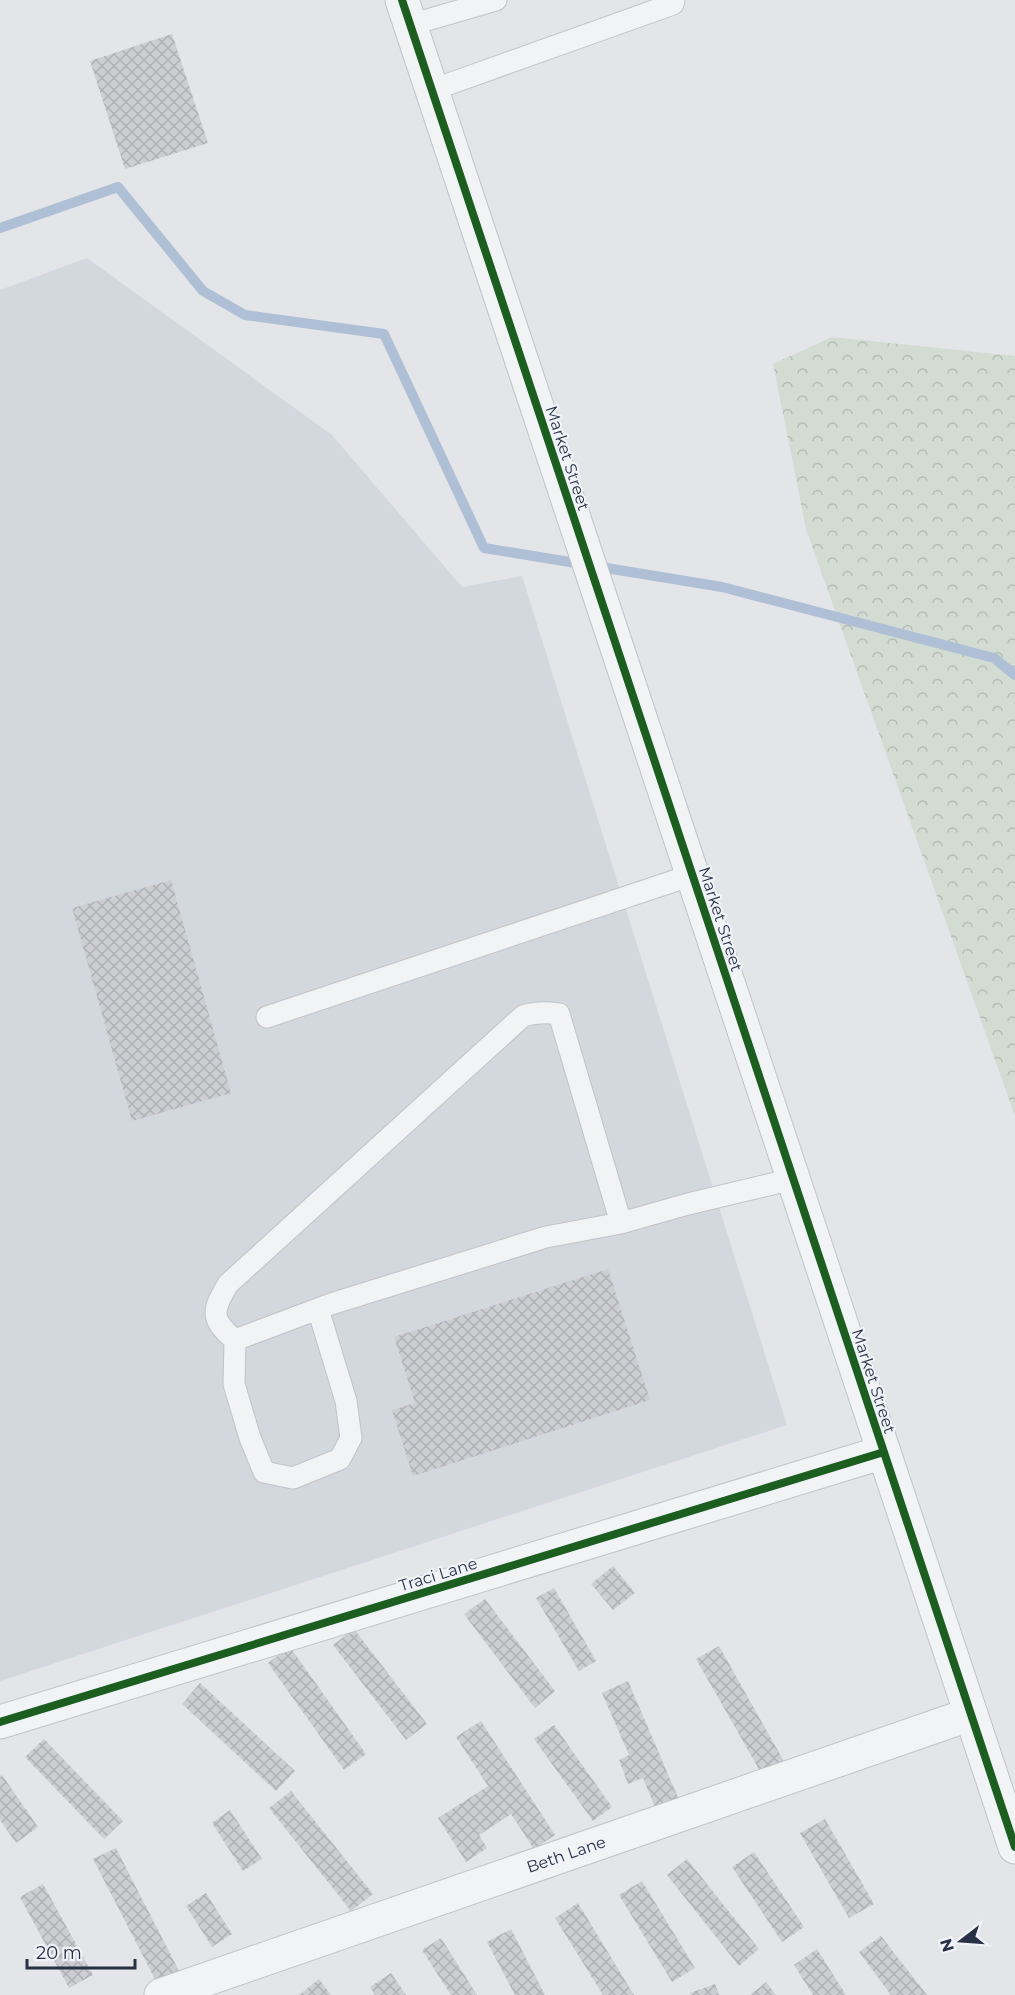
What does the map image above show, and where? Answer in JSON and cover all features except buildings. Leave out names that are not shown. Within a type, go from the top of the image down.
[{"type":"street","name":"Market Street","points":[[406,13],[1015,1847]]},
{"type":"street","name":"Traci Lane","points":[[0,1722],[884,1452]]},
{"type":"street","name":"Beth Lane","points":[[161,1995],[971,1714]]},
{"type":"lane","points":[[406,13],[496,0]]},
{"type":"lane","points":[[432,90],[673,4],[674,0]]},
{"type":"lane","points":[[267,1017],[692,875]]},
{"type":"lane","points":[[235,1340],[220,1328],[216,1316],[218,1301],[228,1284],[523,1016],[549,1012],[558,1014],[621,1223]]},
{"type":"lane","points":[[235,1340],[318,1309],[546,1237],[621,1223],[688,1204],[793,1179]]},
{"type":"lane","points":[[235,1340],[234,1384],[250,1438],[264,1472],[293,1478],[340,1459],[351,1438],[346,1401],[318,1309]]},
{"type":"shaded area","points":[[87,258],[332,435],[462,587],[522,576],[787,1425],[0,1681],[0,290]]},
{"type":"green space","points":[[832,337],[1015,356],[1015,1116],[806,529],[773,364]]},
{"type":"waterway","points":[[0,228],[118,187],[203,291],[245,315],[384,334],[484,548],[722,587],[994,658],[1015,675]]},
{"type":"cycle path","points":[[402,0],[1015,1847]]},
{"type":"cycle path","points":[[0,1722],[884,1452]]}]
